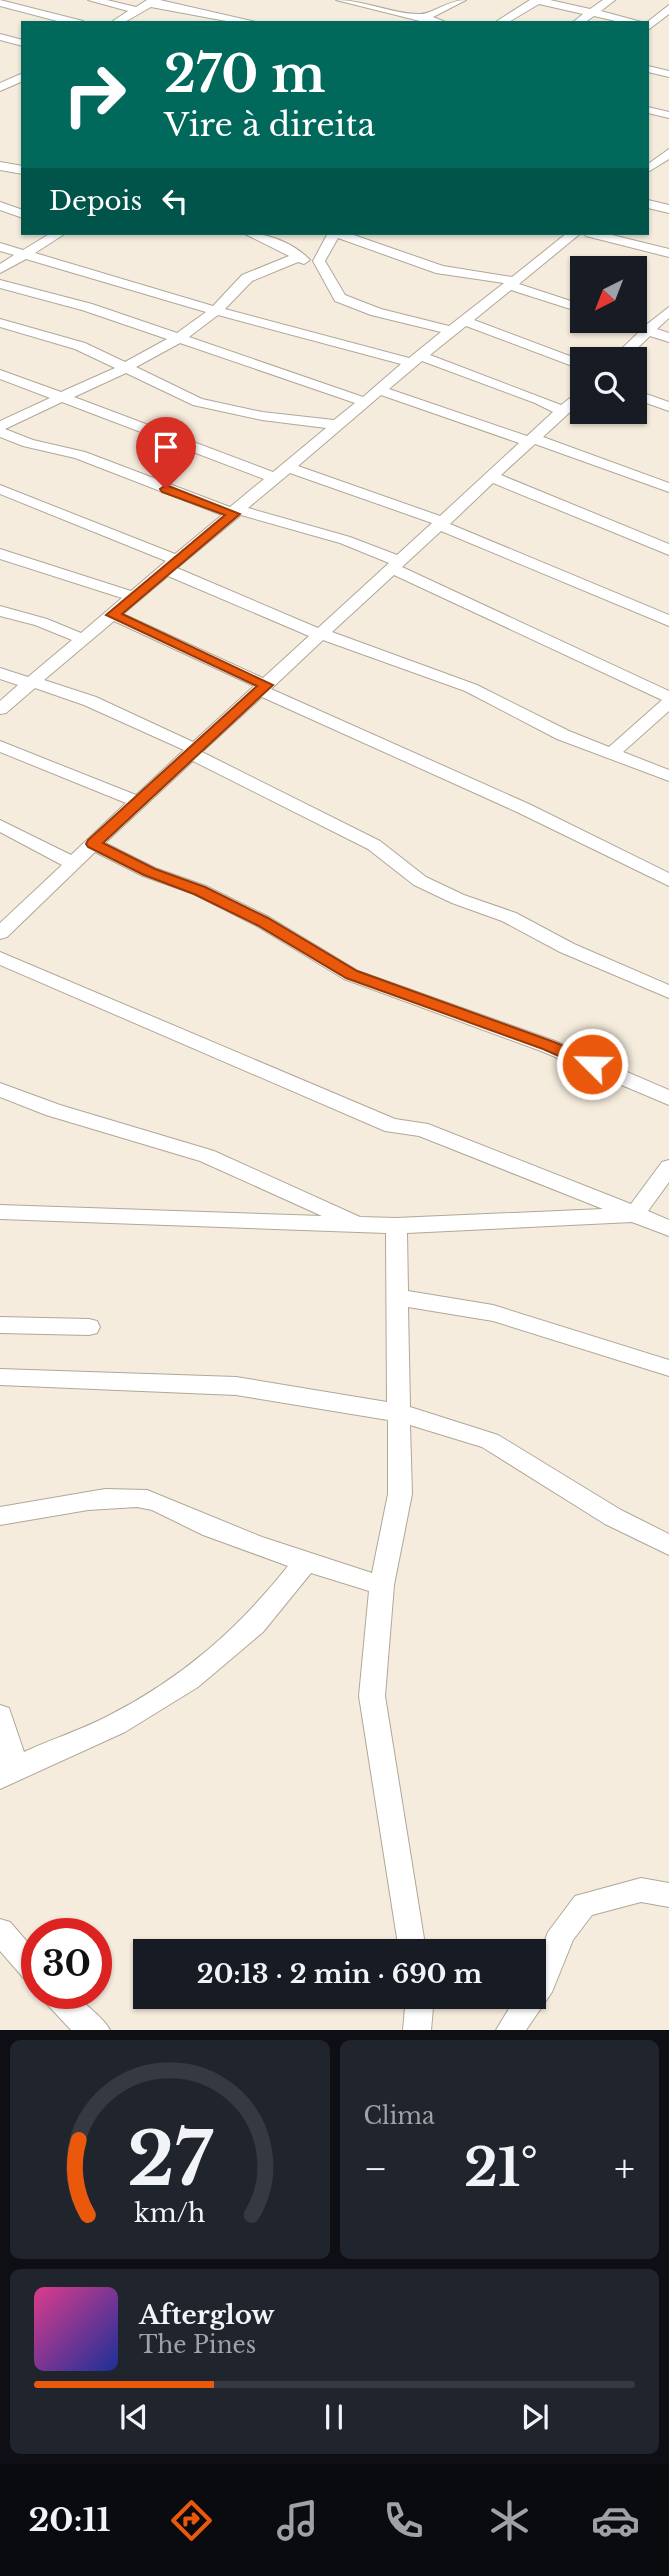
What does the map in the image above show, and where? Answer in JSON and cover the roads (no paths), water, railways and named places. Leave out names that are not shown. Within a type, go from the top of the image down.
[{"type":"street","points":[[93,0],[137,10]]},
{"type":"street","points":[[341,0],[435,21]]},
{"type":"street","points":[[423,18],[461,0]]},
{"type":"street","points":[[502,21],[537,0],[634,21]]},
{"type":"street","points":[[580,21],[611,0]]},
{"type":"street","points":[[118,21],[152,2],[245,21]]},
{"type":"street","points":[[0,3],[71,21]]},
{"type":"street","points":[[649,23],[669,8]]},
{"type":"street","points":[[649,24],[669,27]]},
{"type":"street","points":[[0,37],[21,42]]},
{"type":"street","points":[[649,69],[669,74]]},
{"type":"street","points":[[1,87],[21,77]]},
{"type":"street","points":[[1,87],[21,92]]},
{"type":"street","points":[[649,110],[669,115]]},
{"type":"street","points":[[649,168],[669,153]]},
{"type":"street","points":[[0,166],[21,170]]},
{"type":"street","points":[[649,204],[669,209]]},
{"type":"street","points":[[0,206],[21,213]]},
{"type":"street","points":[[0,269],[57,235]]},
{"type":"street","points":[[254,235],[321,268],[330,276],[333,289],[340,299],[376,312],[452,331]]},
{"type":"street","points":[[321,268],[319,261],[335,235]]},
{"type":"street","points":[[342,235],[431,267],[512,283],[570,304]]},
{"type":"street","points":[[0,709],[365,402],[572,235]]},
{"type":"street","points":[[598,235],[669,253]]},
{"type":"street","points":[[0,247],[214,311],[416,360],[540,400],[562,411]]},
{"type":"street","points":[[0,426],[127,367],[177,339],[198,326],[236,292],[247,278],[298,257]]},
{"type":"street","points":[[0,284],[88,307],[365,402]]},
{"type":"street","points":[[631,347],[669,311]]},
{"type":"street","points":[[465,321],[570,361]]},
{"type":"street","points":[[0,323],[80,346],[198,402],[273,418],[339,425]]},
{"type":"street","points":[[649,331],[669,338]]},
{"type":"street","points":[[0,374],[275,478]]},
{"type":"street","points":[[380,390],[669,488]]},
{"type":"street","points":[[647,399],[669,407]]},
{"type":"street","points":[[0,933],[72,863],[570,404]]},
{"type":"street","points":[[0,432],[27,443],[80,455],[236,512],[345,540],[669,697]]},
{"type":"street","points":[[289,467],[442,523],[493,549],[669,621]]},
{"type":"street","points":[[492,477],[669,550]]},
{"type":"street","points":[[0,489],[174,565],[322,634],[471,688],[563,735],[669,776]]},
{"type":"street","points":[[0,554],[135,597]]},
{"type":"street","points":[[0,611],[41,622],[83,639]]},
{"type":"street","points":[[113,615],[500,797],[669,880]]},
{"type":"street","points":[[0,673],[90,701],[374,845],[420,881],[458,899],[509,916],[567,948],[669,992]]},
{"type":"street","points":[[610,755],[635,730],[669,703]]},
{"type":"street","points":[[0,746],[138,802]]},
{"type":"street","points":[[0,825],[72,863]]},
{"type":"street","points":[[93,844],[149,872],[200,890],[262,921],[351,975],[548,1045],[669,1098]]},
{"type":"street","points":[[0,958],[393,1126],[421,1129],[669,1228]]},
{"type":"street","points":[[0,1090],[53,1110],[207,1156],[362,1225]]},
{"type":"street","points":[[634,1215],[669,1167]]},
{"type":"street","points":[[0,1212],[396,1226],[634,1215]]},
{"type":"street","points":[[396,1226],[400,1494],[382,1585],[372,1696],[411,1939]]},
{"type":"street","points":[[397,1297],[493,1313],[669,1368]]},
{"type":"street","points":[[0,1325],[89,1327]]},
{"type":"street","points":[[5,1373],[236,1386],[400,1413],[490,1441],[613,1517],[669,1545]]},
{"type":"street","points":[[0,1516],[114,1499],[138,1498],[159,1503],[207,1526],[305,1563],[382,1585]]},
{"type":"street","points":[[0,1716],[8,1773],[116,1724],[173,1691],[228,1650],[257,1622],[305,1563]]},
{"type":"street","points":[[546,1973],[562,1932],[584,1905],[641,1891],[669,1895]]},
{"type":"street","points":[[0,1931],[21,1955]]},
{"type":"street","points":[[70,2009],[83,2023],[96,2030]]},
{"type":"street","points":[[417,2030],[419,2009]]},
{"type":"street","points":[[510,2030],[524,2009]]}]
